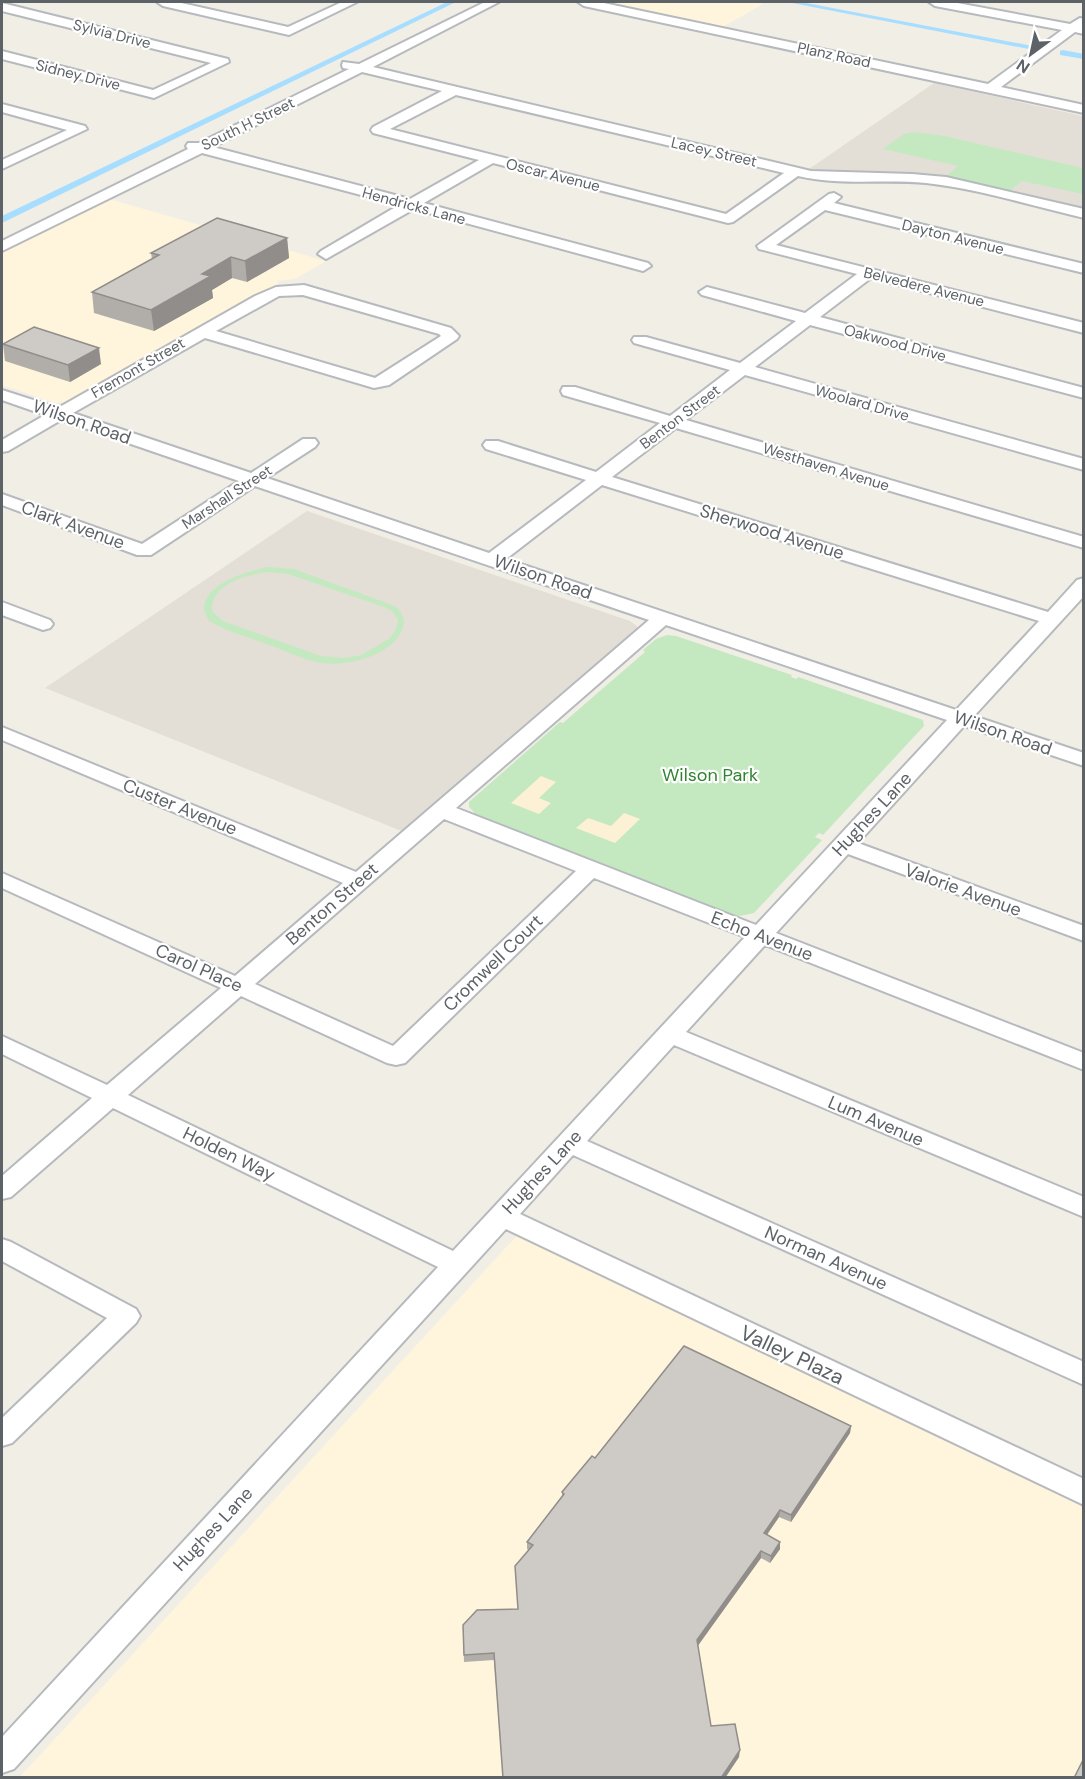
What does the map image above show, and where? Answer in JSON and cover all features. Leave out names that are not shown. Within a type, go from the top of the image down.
[{"type":"street","points":[[163,2],[289,31],[350,2]]},
{"type":"street","name":"South H Street","points":[[355,66],[474,2]]},
{"type":"street","name":"South H Street","points":[[2,235],[493,2]]},
{"type":"street","name":"Planz Road","points":[[584,2],[1083,109]]},
{"type":"street","points":[[935,2],[983,5],[1080,26]]},
{"type":"street","name":"Sylvia Drive","points":[[2,7],[223,62],[154,94]]},
{"type":"street","points":[[990,89],[1080,26]]},
{"type":"street","name":"Sidney Drive","points":[[2,55],[154,94]]},
{"type":"street","name":"Lacey Street","points":[[355,66],[795,172],[826,177],[909,178],[942,182],[1083,214]]},
{"type":"street","name":"Oscar Avenue","points":[[454,90],[378,130],[728,219],[795,172]]},
{"type":"street","points":[[2,108],[80,129],[2,165]]},
{"type":"street","name":"South H Street","points":[[2,247],[192,146]]},
{"type":"street","name":"Hendricks Lane","points":[[192,146],[643,267]]},
{"type":"street","points":[[326,254],[490,159]]},
{"type":"street","points":[[823,205],[859,179]]},
{"type":"street","name":"Belvedere Avenue","points":[[823,205],[764,246],[1083,328]]},
{"type":"street","name":"Dayton Avenue","points":[[823,205],[1083,268]]},
{"type":"street","name":"Benton Street","points":[[492,560],[868,273]]},
{"type":"street","name":"Fremont Street","points":[[2,447],[202,332],[276,292],[292,290],[318,294],[445,331],[451,336],[383,381],[374,383],[202,332]]},
{"type":"street","name":"Oakwood Drive","points":[[707,292],[1083,393]]},
{"type":"street","name":"Woolard Drive","points":[[640,340],[1083,465]]},
{"type":"street","name":"Westhaven Avenue","points":[[568,391],[1083,543]]},
{"type":"street","name":"Wilson Road","points":[[2,395],[1083,760]]},
{"type":"street","name":"Marshall Street","points":[[144,551],[309,443]]},
{"type":"street","name":"Sherwood Avenue","points":[[492,445],[1051,619]]},
{"type":"street","name":"Clark Avenue","points":[[2,499],[144,551]]},
{"type":"street","name":"Hughes Lane","points":[[2,1759],[1083,584]]},
{"type":"street","points":[[2,608],[43,624]]},
{"type":"street","name":"Benton Street","points":[[2,1191],[663,618]]},
{"type":"street","name":"Custer Avenue","points":[[2,733],[359,881]]},
{"type":"street","name":"Echo Avenue","points":[[441,810],[1083,1062]]},
{"type":"street","name":"Valorie Avenue","points":[[843,845],[1083,934]]},
{"type":"street","name":"Cromwell Court","points":[[396,1057],[591,869]]},
{"type":"street","name":"Carol Place","points":[[2,880],[396,1057]]},
{"type":"street","name":"Lum Avenue","points":[[669,1034],[1083,1208]]},
{"type":"street","name":"Holden Way","points":[[2,1044],[457,1265]]},
{"type":"street","name":"Norman Avenue","points":[[569,1143],[1083,1374]]},
{"type":"street","name":"Valley Plaza","points":[[502,1216],[1083,1493]]},
{"type":"street","points":[[2,1249],[126,1316],[2,1435]]},
{"type":"shaded area","points":[[605,2],[752,2],[763,4],[721,28]]},
{"type":"shaded area","points":[[934,83],[1083,116],[1083,211],[970,184],[806,171]]},
{"type":"shaded area","points":[[109,199],[326,261],[295,279],[278,281],[278,284],[71,401],[55,403],[2,385],[2,253]]},
{"type":"shaded area","points":[[307,511],[630,621],[637,626],[637,632],[404,832],[45,688]]},
{"type":"shaded area","points":[[522,1230],[1083,1507],[1083,1777],[19,1778]]},
{"type":"green space","points":[[914,132],[945,136],[1083,168],[1083,194],[1022,181],[1010,191],[945,177],[958,166],[883,149],[904,134]]},
{"type":"green space","points":[[268,567],[294,569],[395,606],[403,616],[402,630],[389,647],[379,653],[355,661],[331,664],[301,658],[209,621],[204,610],[206,600],[212,591],[234,577]],"holes":[[[267,572],[288,574],[384,607],[393,612],[398,620],[396,629],[389,639],[361,655],[344,658],[321,656],[223,621],[212,611],[217,594],[231,582]]]},
{"type":"green space","name":"Wilson Park","points":[[667,635],[676,636],[792,675],[791,677],[796,679],[798,677],[923,720],[924,726],[823,835],[819,833],[815,837],[822,840],[754,913],[731,915],[473,814],[474,812],[469,807],[469,802],[560,722],[563,723],[645,652],[643,650],[656,639]]},
{"type":"sand","points":[[541,776],[556,782],[539,798],[551,803],[539,814],[511,803]]},
{"type":"sand","points":[[624,813],[640,819],[615,843],[576,828],[588,818],[611,826]]},
{"type":"building","points":[[217,218],[287,238],[245,261],[231,257],[202,274],[211,276],[151,310],[92,292],[159,255],[151,253]]},
{"type":"building","points":[[34,327],[99,348],[68,365],[3,344]]},
{"type":"building","points":[[684,1346],[851,1426],[791,1515],[780,1510],[764,1533],[780,1542],[771,1556],[761,1551],[697,1640],[711,1726],[735,1724],[740,1750],[721,1778],[503,1778],[494,1653],[464,1655],[463,1625],[477,1610],[518,1609],[515,1566],[533,1545],[527,1542],[564,1494],[562,1492],[592,1456],[595,1458]]},
{"type":"building","points":[[1083,1760],[1083,1778],[1074,1778]]},
{"type":"waterway","points":[[2,220],[452,2]]},
{"type":"waterway","points":[[791,2],[1034,47]]},
{"type":"waterway","points":[[1063,53],[1084,57]]}]
